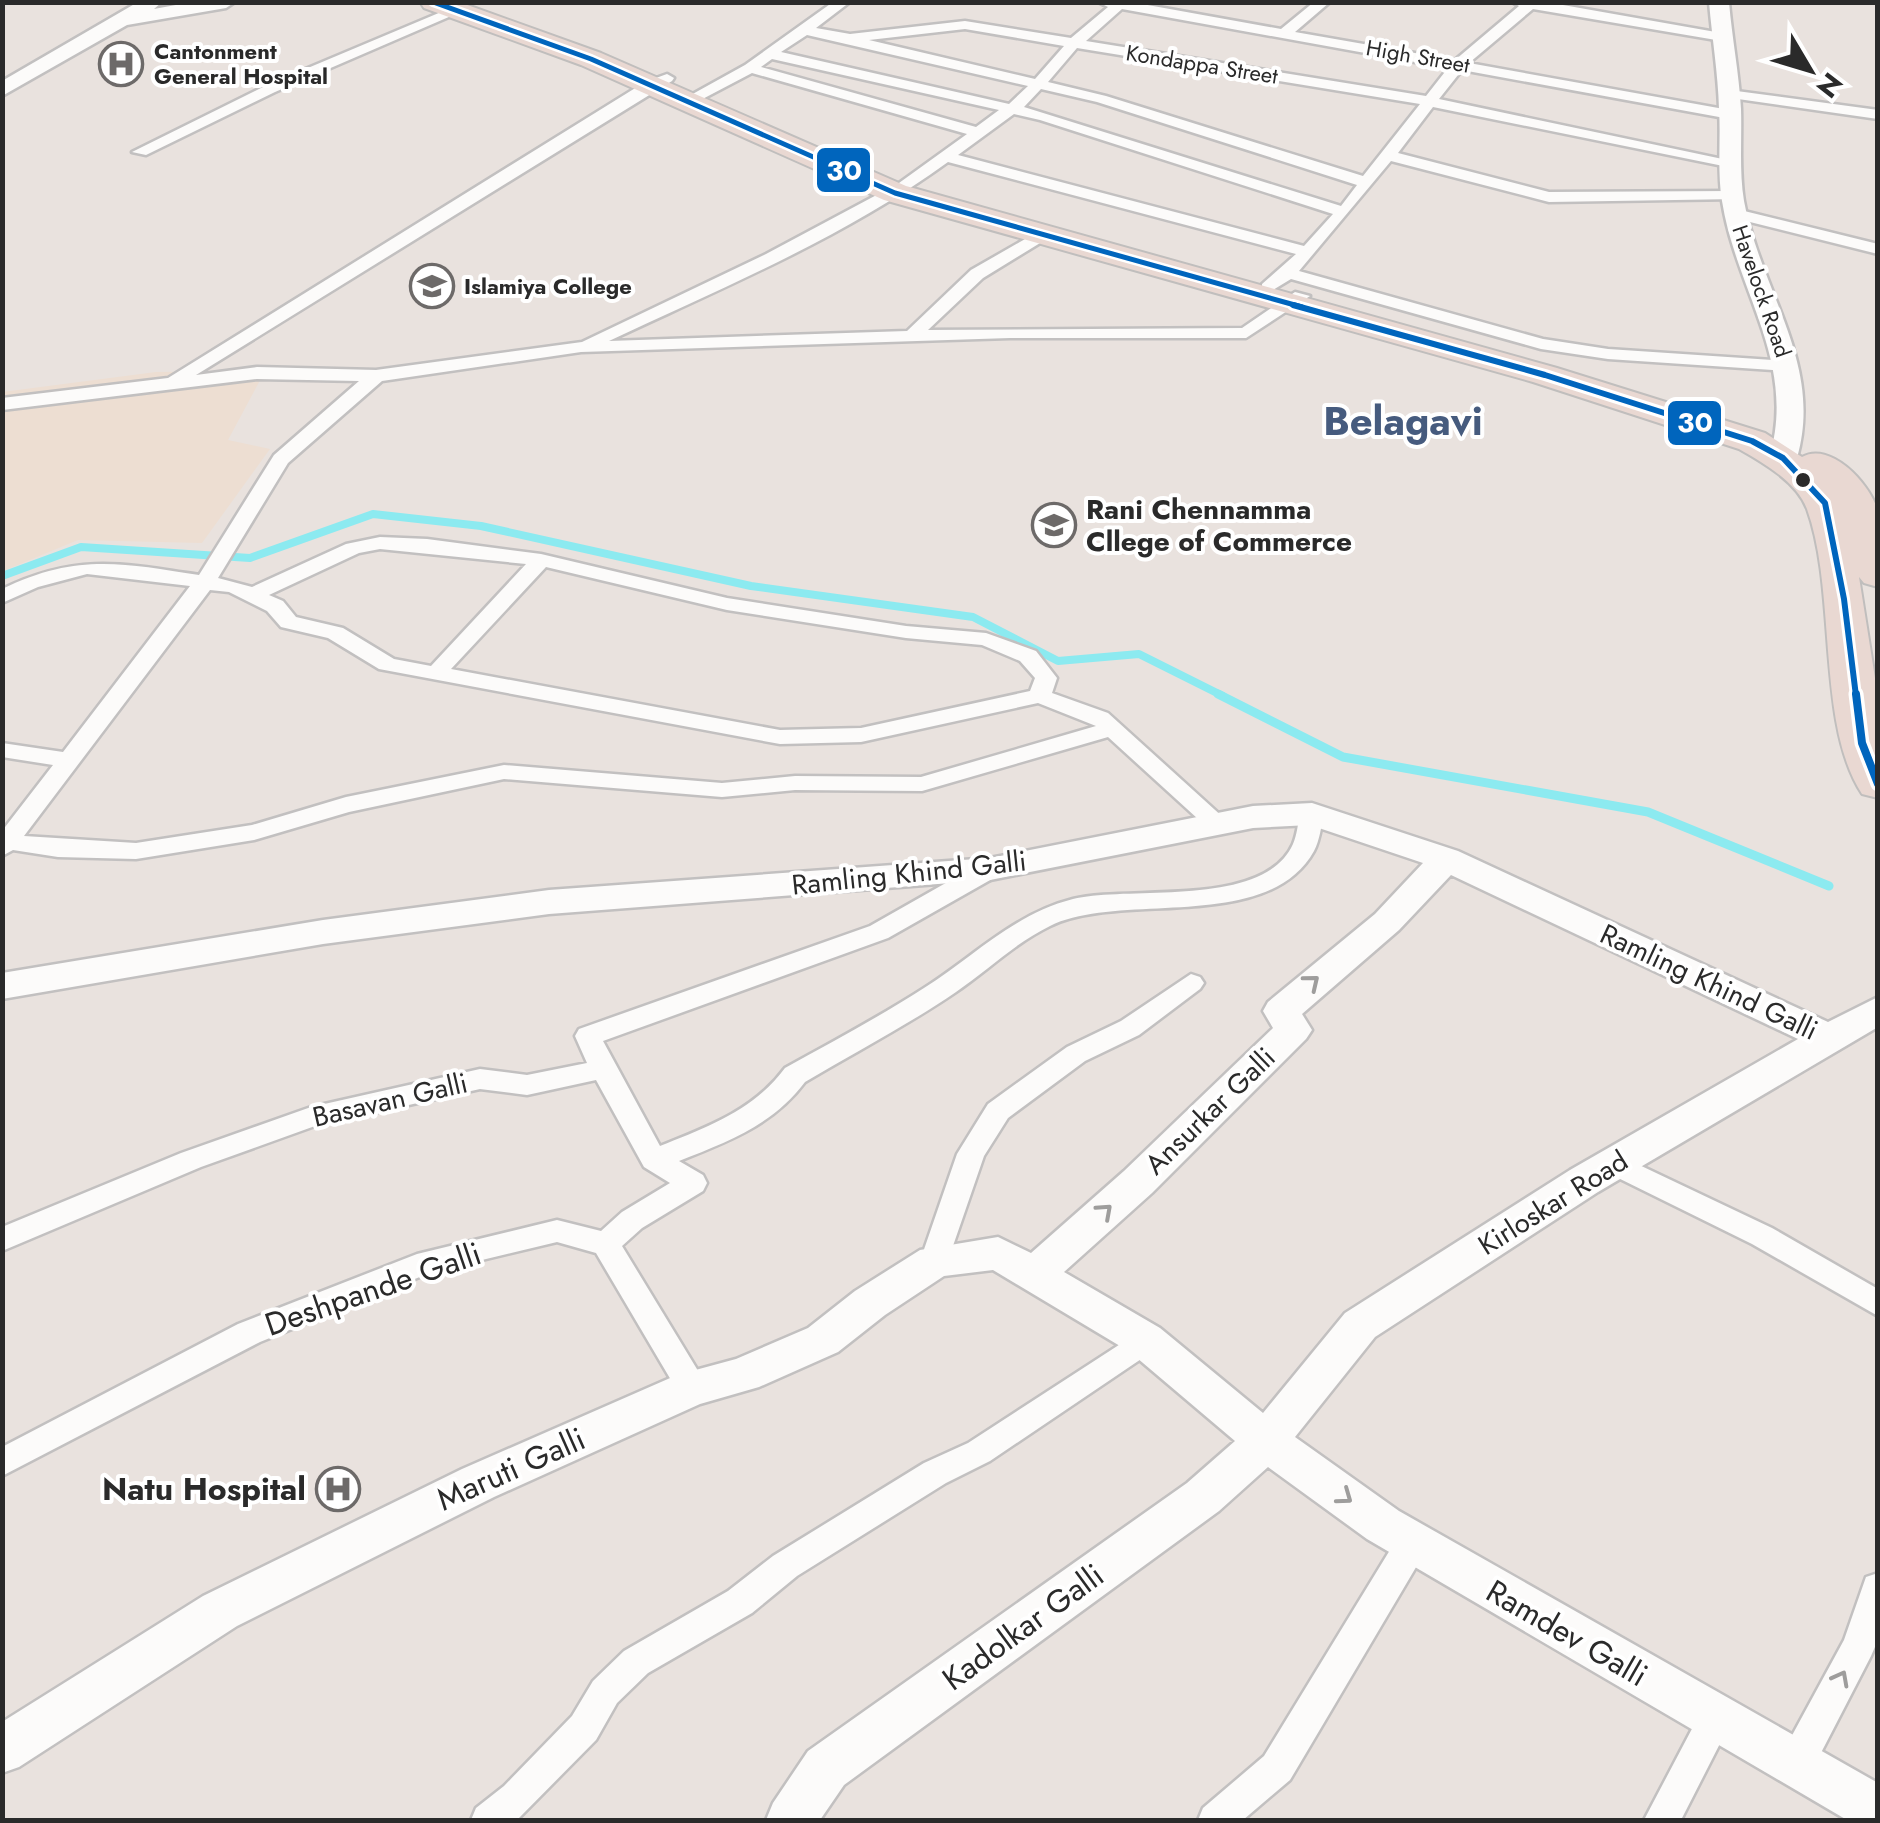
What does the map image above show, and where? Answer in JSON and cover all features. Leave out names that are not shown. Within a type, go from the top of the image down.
[{"type":"highway","points":[[454,5],[676,89],[900,190],[1039,236],[1287,291]]},
{"type":"highway","points":[[900,190],[1287,291],[1787,450],[1831,473],[1866,518],[1878,575]]},
{"type":"highway","points":[[1787,450],[1824,503],[1844,599],[1862,743],[1878,784]]},
{"type":"street","points":[[2,90],[92,32],[152,2]]},
{"type":"street","points":[[127,12],[226,2]]},
{"type":"street","points":[[166,385],[676,89],[750,68],[843,2]]},
{"type":"street","points":[[1285,33],[1323,2]]},
{"type":"street","name":"Havelock Road","points":[[1718,2],[1730,104],[1734,205],[1787,366],[1794,417],[1787,450]]},
{"type":"street","points":[[581,347],[772,258],[900,190],[1042,83],[1073,44],[1115,3]]},
{"type":"street","name":"High Street","points":[[1115,3],[1459,64],[1730,104],[1878,115]]},
{"type":"street","points":[[2,404],[256,373],[376,376],[581,347],[1010,333],[1246,333],[1287,291],[1304,251],[1368,184],[1427,101],[1459,64],[1527,3],[1722,37]]},
{"type":"street","points":[[140,152],[454,5]]},
{"type":"street","name":"Kondappa Street","points":[[804,30],[850,38],[964,25],[1427,101],[1732,166]]},
{"type":"street","points":[[2,76],[92,32]]},
{"type":"street","points":[[850,38],[1042,83],[1368,184]]},
{"type":"street","points":[[769,54],[1012,108],[1344,212]]},
{"type":"street","points":[[750,68],[978,132]]},
{"type":"street","points":[[943,156],[1304,251]]},
{"type":"street","points":[[1390,156],[1549,197],[1734,205],[1878,249]]},
{"type":"street","points":[[911,338],[978,274],[1039,236]]},
{"type":"street","points":[[1287,291],[1541,344],[1608,354],[1787,366]]},
{"type":"street","points":[[4,843],[210,575],[232,532],[281,459],[376,376]]},
{"type":"street","points":[[255,594],[353,548],[380,542],[542,560],[727,604],[906,632],[986,639],[1028,656],[1046,678],[1040,696]]},
{"type":"street","points":[[435,674],[542,560]]},
{"type":"street","points":[[2,597],[32,583],[87,568],[210,575],[275,606],[288,622],[335,633],[387,664],[780,737],[861,734],[1040,696],[1100,718],[1218,824]]},
{"type":"street","points":[[4,843],[58,849],[136,850],[254,832],[346,804],[504,772],[722,790],[795,783],[922,784],[1112,729]]},
{"type":"street","points":[[2,750],[68,760]]},
{"type":"street","points":[[654,1160],[748,1119],[783,1095],[795,1075],[949,984],[998,943],[1054,912],[1078,906],[1239,893],[1272,881],[1303,849],[1312,814]]},
{"type":"street","name":"Ramling Khind Galli","points":[[2,986],[323,932],[549,902],[990,869],[1253,817],[1312,814],[1446,860],[1830,1038]]},
{"type":"street","name":"Ansurkar Galli","points":[[1032,1276],[1138,1182],[1292,1030],[1281,1011],[1387,922],[1446,860]]},
{"type":"street","points":[[692,1388],[606,1244],[632,1220],[693,1184],[654,1160],[588,1036],[880,932],[990,869]]},
{"type":"street","points":[[935,1260],[971,1154],[998,1111],[1076,1054],[1130,1028],[1191,983]]},
{"type":"street","name":"Kirloskar Road","points":[[1266,1441],[1360,1325],[1614,1164],[1878,1010]]},
{"type":"street","name":"Basavan Galli","points":[[2,1240],[191,1160],[311,1117],[480,1080],[527,1085],[603,1069]]},
{"type":"street","points":[[1614,1164],[1762,1236],[1878,1304]]},
{"type":"street","name":"Deshpande Galli","points":[[2,1463],[249,1333],[427,1262],[557,1231],[606,1244]]},
{"type":"street","name":"Maruti Galli","points":[[2,1750],[220,1611],[478,1483],[692,1388],[744,1374],[823,1340],[935,1260],[998,1253],[1145,1340]]},
{"type":"street","points":[[489,1820],[517,1798],[584,1728],[605,1692],[636,1662],[740,1602],[785,1566],[936,1473],[979,1452],[1145,1340]]},
{"type":"street","name":"Ramdev Galli","points":[[1145,1340],[1266,1441],[1412,1542],[1878,1811]]},
{"type":"street","name":"Kadolkar Galli","points":[[791,1820],[826,1768],[995,1650],[1203,1496],[1266,1441]]},
{"type":"street","points":[[1216,1820],[1277,1768],[1412,1542]]},
{"type":"street","points":[[1796,1764],[1859,1645],[1878,1588]]},
{"type":"street","points":[[1662,1820],[1716,1718]]},
{"type":"shaded area","points":[[265,371],[228,440],[270,449],[202,543],[78,540],[3,571],[2,392],[156,372]]},
{"type":"waterway","points":[[2,576],[81,547],[250,558],[373,514],[481,526],[751,586],[973,617],[1058,661],[1139,654],[1223,696]]},
{"type":"waterway","points":[[1218,694],[1343,757],[1648,812],[1829,886]]},
{"type":"transit line","name":"30","points":[[433,2],[591,59],[895,193],[1545,375],[1752,441],[1783,458],[1825,503],[1844,599],[1862,743],[1878,784]]},
{"type":"place","name":"Cantonment General Hospital","points":[[121,64]]},
{"type":"place","name":"Islamiya College","points":[[432,286]]},
{"type":"place","name":"Rani Chennamma Cllege of Commerce","points":[[1054,525]]},
{"type":"place","name":"Natu Hospital","points":[[338,1489]]},
{"type":"district","name":"Belagavi","points":[[1403,421]]}]
